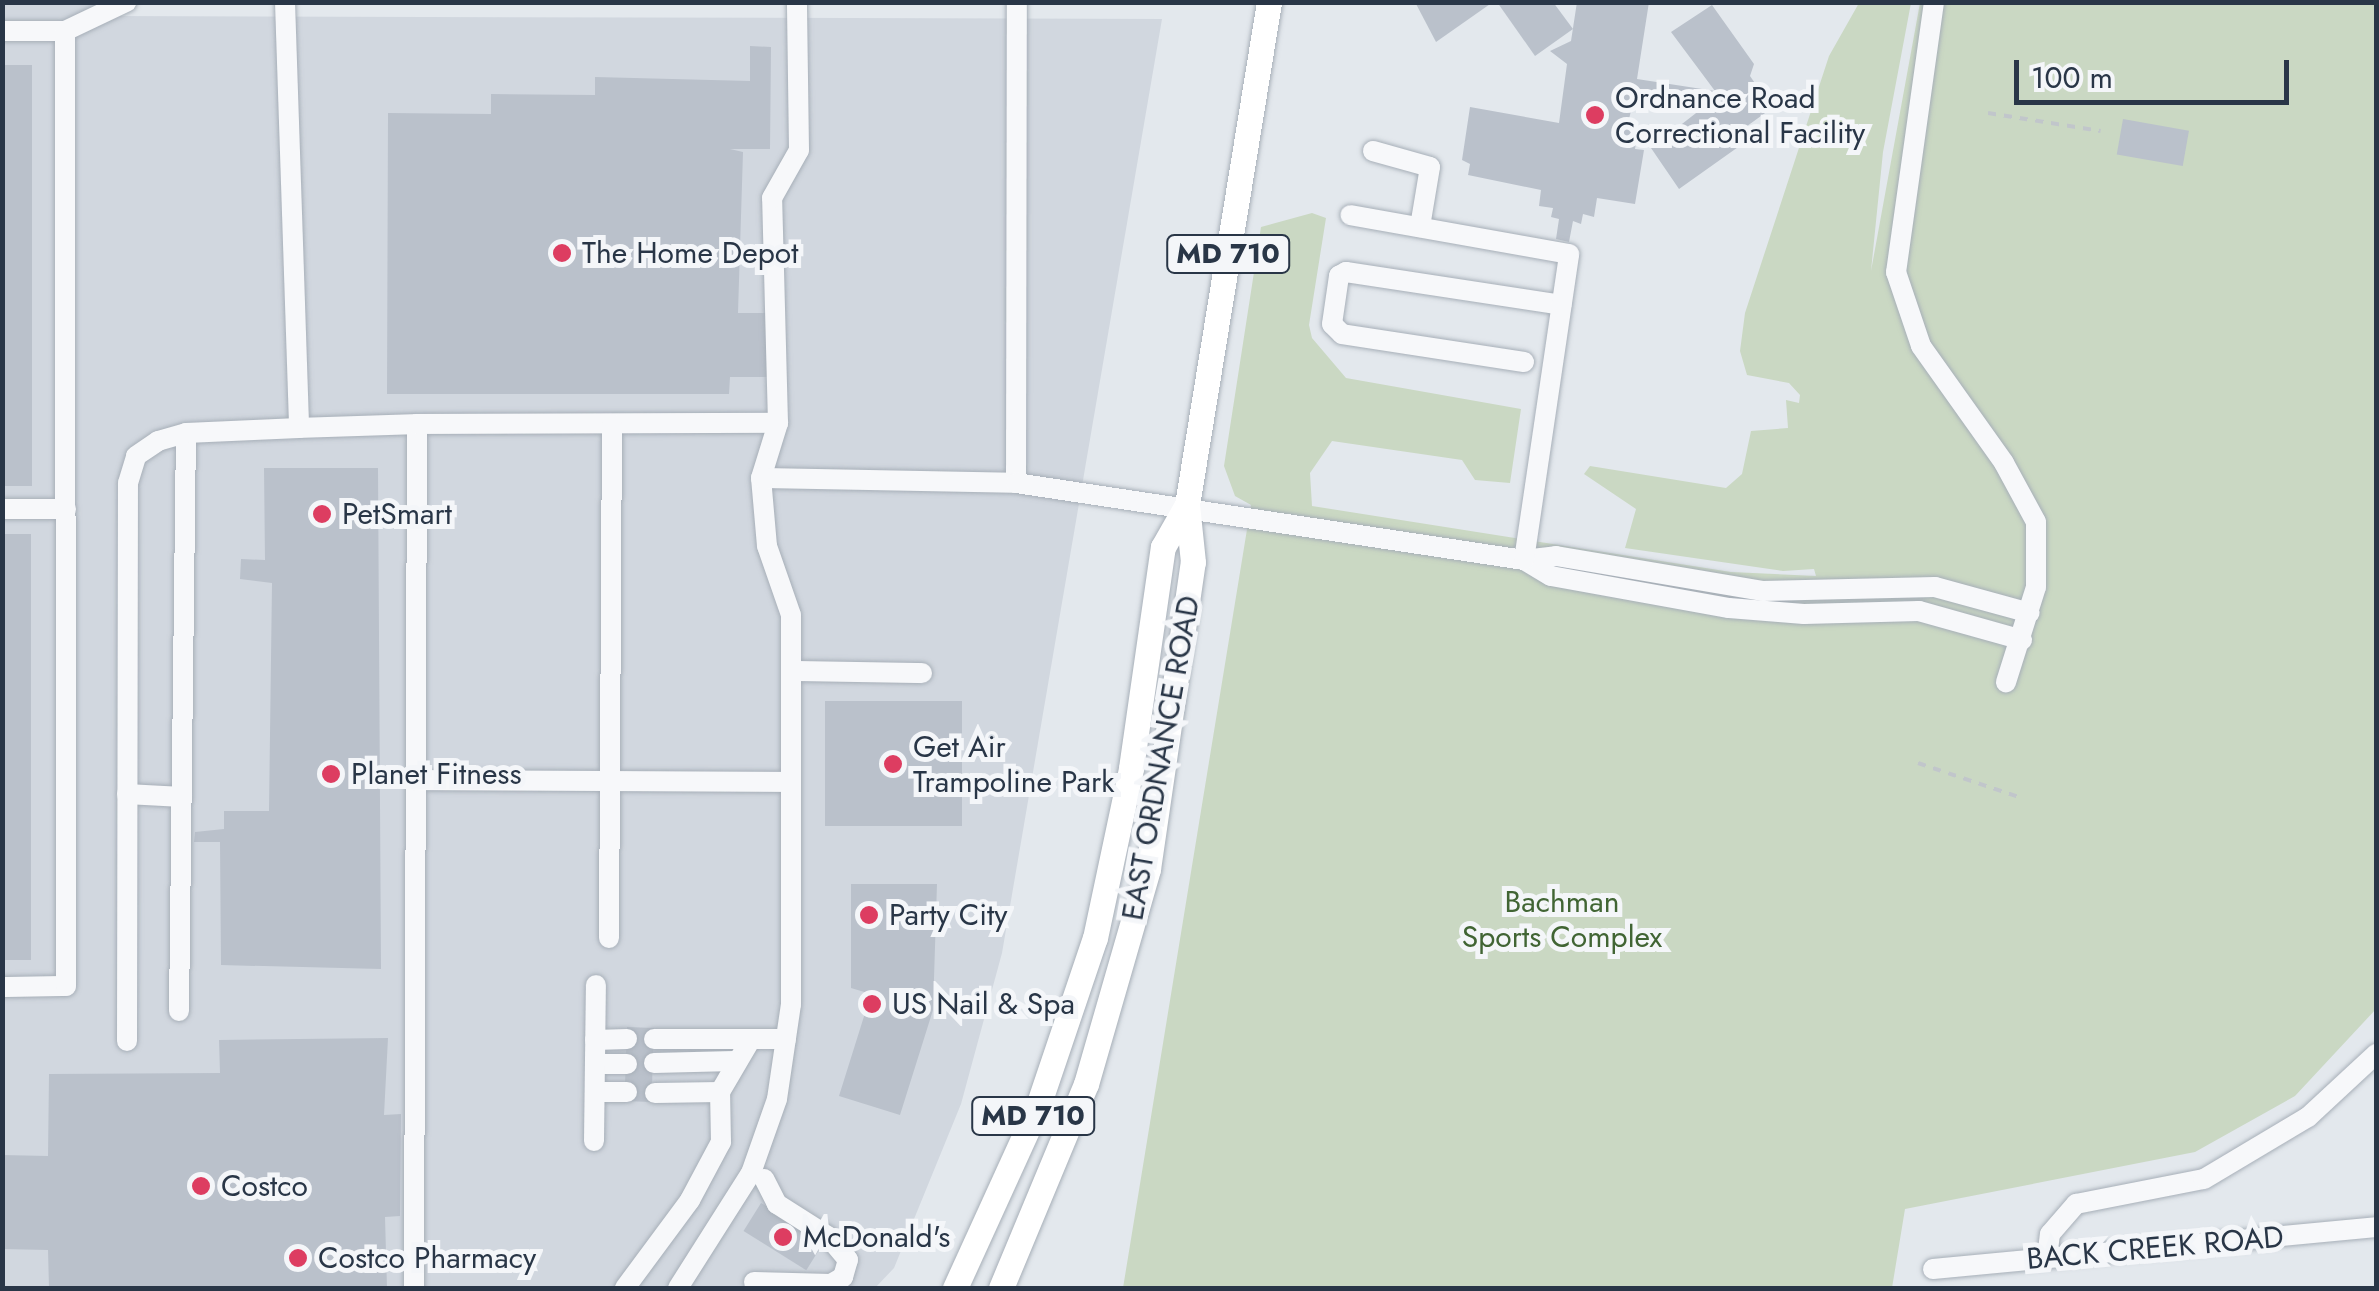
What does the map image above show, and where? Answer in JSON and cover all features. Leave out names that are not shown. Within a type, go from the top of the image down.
[{"type":"main road","name":"EAST ORDNANCE ROAD","points":[[1000,1288],[1086,1084],[1148,869],[1193,562],[1187,505],[1270,2]]},
{"type":"main road","name":"EAST ORDNANCE ROAD","points":[[955,1288],[1038,1106],[1095,938],[1131,768],[1164,547],[1187,505]]},
{"type":"lane","points":[[2,31],[65,31],[126,2]]},
{"type":"lane","points":[[285,2],[299,428]]},
{"type":"lane","points":[[682,1287],[751,1172],[776,1099],[786,1039],[791,615],[767,546],[761,478],[778,424],[772,198],[798,150],[797,2]]},
{"type":"lane","points":[[1016,483],[1017,2]]},
{"type":"lane","points":[[1934,2],[1896,272],[1921,346],[2030,506],[2040,550],[2030,613],[2006,682]]},
{"type":"lane","points":[[2,986],[66,986],[65,31]]},
{"type":"lane","points":[[1372,151],[1430,167],[1420,228]]},
{"type":"lane","points":[[1350,215],[1569,254],[1524,560]]},
{"type":"lane","points":[[1552,369],[1526,370],[1524,362],[1342,334],[1332,324],[1339,276],[1346,272],[1560,310]]},
{"type":"lane","points":[[414,1288],[418,424]]},
{"type":"lane","points":[[127,1041],[128,483],[136,456],[186,432],[418,424],[778,424]]},
{"type":"lane","points":[[609,938],[612,424]]},
{"type":"lane","points":[[180,1011],[186,432]]},
{"type":"lane","points":[[761,478],[1016,483],[1187,505],[1524,560],[1556,556],[1762,590],[1918,586],[2030,613]]},
{"type":"lane","points":[[2,509],[66,509]]},
{"type":"lane","points":[[1524,560],[1552,576],[1729,608],[1804,614],[1918,611],[2022,640]]},
{"type":"lane","points":[[792,671],[922,673]]},
{"type":"lane","points":[[416,780],[792,782]]},
{"type":"lane","points":[[128,794],[182,797]]},
{"type":"lane","points":[[594,1141],[596,985]]},
{"type":"lane","points":[[654,1038],[786,1039]]},
{"type":"lane","points":[[595,1040],[627,1039]]},
{"type":"lane","points":[[625,1288],[690,1200],[721,1142],[720,1092],[734,1061],[751,1039]]},
{"type":"lane","points":[[2047,1258],[2050,1234],[2076,1204],[2204,1179],[2308,1117],[2376,1054]]},
{"type":"lane","points":[[654,1064],[734,1061]]},
{"type":"lane","points":[[595,1064],[627,1064]]},
{"type":"lane","points":[[595,1092],[627,1092]]},
{"type":"lane","points":[[655,1092],[720,1092]]},
{"type":"lane","points":[[754,1282],[831,1284],[843,1278],[848,1260],[829,1237],[777,1204],[764,1179]]},
{"type":"lane","name":"BACK CREEK ROAD","points":[[1933,1269],[2376,1227]]},
{"type":"path","points":[[1988,113],[2101,131]]},
{"type":"path","points":[[1918,763],[2022,798]]},
{"type":"shaded area","points":[[3,3],[106,3],[107,16],[1162,19],[1002,953],[961,1104],[894,1268],[875,1288],[3,1288]]},
{"type":"green space","name":"Bachman Sports Complex","points":[[1859,3],[1911,3],[1883,152],[1871,271],[1920,3],[2376,3],[2376,1009],[2295,1096],[2195,1152],[1905,1209],[1892,1288],[1123,1288],[1251,505],[1235,496],[1224,466],[1261,227],[1312,213],[1326,218],[1309,325],[1312,338],[1346,378],[1521,409],[1510,483],[1475,480],[1462,460],[1332,441],[1310,473],[1312,506],[1731,572],[1816,576],[1814,569],[1783,571],[1625,548],[1636,509],[1584,474],[1590,466],[1726,488],[1742,474],[1751,431],[1788,428],[1786,400],[1799,403],[1800,395],[1789,383],[1747,375],[1740,351],[1745,313],[1829,56]]},
{"type":"building","points":[[1415,2],[1493,2],[1436,42]]},
{"type":"building","name":"Ordnance Road Correctional Facility","points":[[1497,2],[1553,2],[1573,29],[1535,56]]},
{"type":"building","name":"Ordnance Road Correctional Facility","points":[[1577,2],[1649,2],[1637,79],[1715,91],[1671,32],[1712,5],[1754,64],[1750,76],[1772,108],[1743,129],[1741,145],[1679,189],[1651,148],[1709,103],[1636,91],[1628,123],[1639,125],[1635,149],[1644,150],[1635,204],[1597,198],[1594,217],[1583,214],[1581,224],[1573,221],[1569,242],[1556,239],[1559,219],[1551,217],[1553,208],[1539,206],[1541,190],[1468,175],[1470,164],[1462,160],[1470,107],[1559,123],[1567,64],[1550,51],[1571,41]]},
{"type":"building","name":"The Home Depot","points":[[750,46],[771,47],[770,149],[730,149],[743,152],[738,313],[771,313],[771,377],[730,377],[729,394],[387,394],[388,113],[491,114],[491,94],[595,95],[595,77],[750,81]]},
{"type":"building","points":[[2,65],[32,65],[32,486],[2,486]]},
{"type":"building","points":[[2123,119],[2189,131],[2183,166],[2117,154]]},
{"type":"building","points":[[264,468],[378,468],[381,969],[221,965],[220,842],[194,842],[195,832],[224,829],[224,811],[269,811],[272,583],[240,579],[241,559],[265,560]]},
{"type":"building","points":[[2,534],[31,534],[31,960],[2,960]]},
{"type":"building","name":"Get Air Trampoline Park","points":[[825,701],[962,701],[962,826],[825,826]]},
{"type":"building","points":[[851,884],[937,884],[933,1010],[900,1115],[839,1096],[871,994],[851,988]]},
{"type":"building","points":[[627,1027],[654,1028],[651,1102],[624,1101]]},
{"type":"building","name":"Costco","points":[[388,1038],[384,1115],[401,1114],[400,1216],[385,1217],[387,1288],[49,1288],[48,1250],[2,1249],[2,1155],[48,1156],[49,1074],[220,1073],[219,1040]]},
{"type":"building","name":"McDonald's","points":[[761,1203],[824,1242],[806,1270],[744,1231]]},
{"type":"place","name":"Ordnance Road Correctional Facility","points":[[1595,115]]},
{"type":"place","name":"The Home Depot","points":[[562,253]]},
{"type":"place","name":"PetSmart","points":[[322,514]]},
{"type":"place","name":"Get Air Trampoline Park","points":[[893,764]]},
{"type":"place","name":"Planet Fitness","points":[[331,774]]},
{"type":"place","name":"Party City","points":[[869,915]]},
{"type":"place","name":"US Nail & Spa","points":[[872,1004]]},
{"type":"place","name":"Costco","points":[[201,1186]]},
{"type":"place","name":"McDonald's","points":[[783,1237]]},
{"type":"place","name":"Costco Pharmacy","points":[[298,1258]]}]
